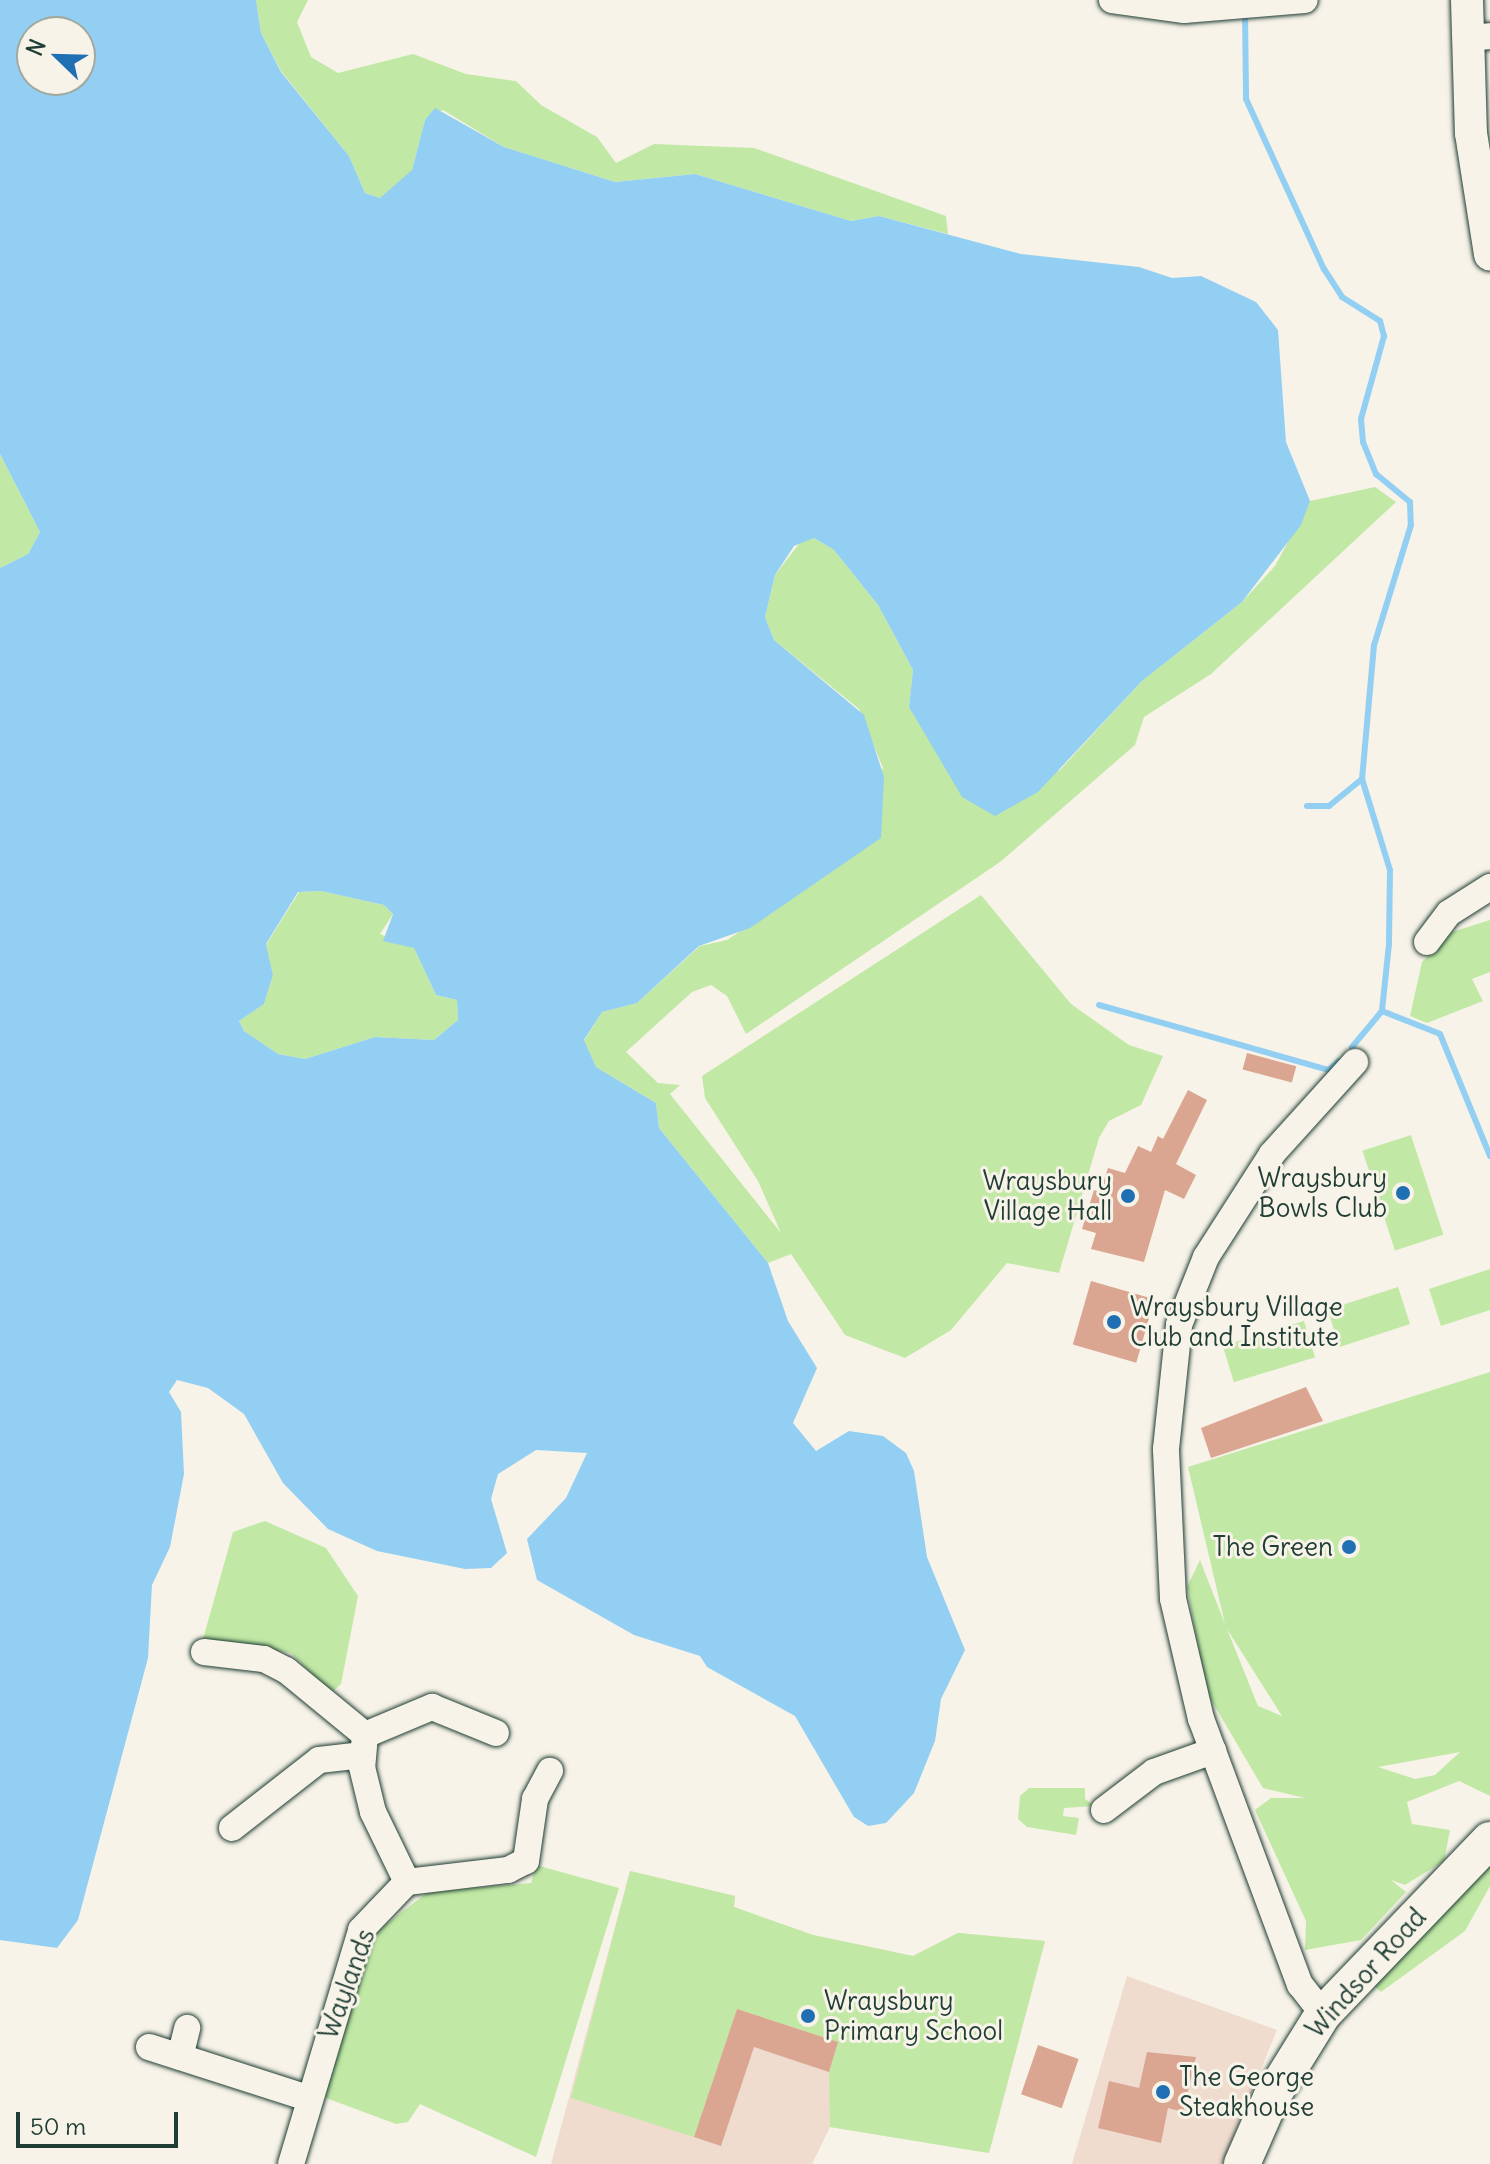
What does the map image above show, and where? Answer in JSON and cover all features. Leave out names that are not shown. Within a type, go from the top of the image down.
[{"type":"main road","name":"Windsor Road","points":[[1242,2164],[1278,2084],[1323,2014],[1490,1840]]},
{"type":"street","points":[[1112,0],[1184,10],[1305,0]]},
{"type":"street","points":[[1467,0],[1479,37],[1471,133],[1490,255]]},
{"type":"street","points":[[1427,942],[1449,913],[1490,887]]},
{"type":"street","points":[[1323,2014],[1300,1985],[1213,1751],[1173,1599],[1166,1449],[1179,1325],[1238,1200],[1355,1062]]},
{"type":"street","points":[[204,1652],[264,1659],[286,1670],[364,1745],[373,1812],[407,1882],[508,1870],[526,1861],[535,1799],[550,1771]]},
{"type":"street","points":[[232,1828],[319,1760],[364,1745],[432,1707],[496,1733]]},
{"type":"street","points":[[1104,1810],[1154,1772],[1213,1751]]},
{"type":"street","name":"Waylands","points":[[291,2164],[308,2098],[361,1930],[407,1882]]},
{"type":"street","points":[[180,2057],[187,2028]]},
{"type":"street","points":[[149,2047],[308,2098]]},
{"type":"shaded area","name":"Wraysbury Primary School","points":[[630,1871],[735,1896],[734,1907],[813,1935],[913,1956],[958,1933],[1045,1941],[989,2153],[830,2127],[812,2164],[551,2164]]},
{"type":"shaded area","points":[[1127,1976],[1277,2030],[1222,2164],[1072,2164]]},
{"type":"green space","points":[[256,0],[308,0],[297,22],[311,57],[338,73],[413,54],[466,74],[516,81],[541,105],[597,137],[616,163],[654,144],[754,148],[946,216],[948,234],[879,216],[851,221],[695,174],[615,182],[504,147],[443,110],[425,120],[412,170],[393,191],[380,198],[365,193],[349,156],[281,71],[261,33]]},
{"type":"green space","points":[[0,454],[40,532],[28,554],[0,568]]},
{"type":"green space","points":[[1375,487],[1396,502],[1211,674],[1144,717],[1135,745],[1000,862],[746,1034],[727,996],[711,985],[692,992],[626,1052],[658,1083],[680,1085],[670,1094],[781,1233],[758,1181],[705,1098],[702,1076],[981,895],[1071,1004],[1129,1045],[1163,1056],[1141,1105],[1109,1121],[1099,1138],[1059,1273],[1007,1263],[951,1330],[905,1358],[845,1335],[791,1254],[768,1263],[659,1128],[656,1103],[596,1067],[584,1041],[602,1012],[637,1003],[700,946],[727,940],[817,881],[883,768],[859,709],[774,640],[765,617],[775,575],[802,540],[814,538],[834,550],[878,605],[913,670],[909,708],[1059,771],[1142,681],[1242,602],[1275,566],[1310,501]]},
{"type":"green space","points":[[321,891],[384,905],[393,914],[380,934],[414,948],[436,995],[457,1000],[458,1020],[434,1040],[375,1037],[305,1059],[278,1054],[244,1031],[239,1021],[264,1004],[273,975],[266,945],[299,892]]},
{"type":"green space","points":[[1490,920],[1490,972],[1472,979],[1483,1001],[1427,1023],[1410,1016],[1422,962],[1452,932]]},
{"type":"green space","name":"Wraysbury Bowls Club","points":[[1411,1135],[1443,1235],[1395,1251],[1362,1151]]},
{"type":"green space","points":[[1490,1269],[1490,1310],[1441,1326],[1429,1289]]},
{"type":"green space","points":[[1398,1287],[1410,1324],[1340,1347],[1328,1310]]},
{"type":"green space","points":[[1304,1321],[1315,1357],[1234,1382],[1223,1346]]},
{"type":"green space","name":"The Green","points":[[1490,1372],[1490,1796],[1459,1781],[1407,1802],[1412,1824],[1450,1830],[1444,1861],[1405,1885],[1391,1880],[1406,1892],[1361,1940],[1305,1950],[1306,1921],[1255,1810],[1271,1798],[1305,1798],[1263,1788],[1207,1693],[1187,1587],[1200,1560],[1225,1624],[1188,1467]],"holes":[[[1227,1629],[1282,1716],[1258,1706]],[[1460,1752],[1435,1775],[1415,1779],[1378,1767]]]},
{"type":"green space","points":[[265,1521],[326,1548],[358,1596],[341,1684],[331,1693],[291,1653],[203,1639],[233,1532]]},
{"type":"green space","points":[[1029,1788],[1085,1788],[1085,1799],[1095,1806],[1064,1808],[1063,1816],[1079,1818],[1076,1835],[1027,1827],[1018,1819],[1020,1796]]},
{"type":"green space","points":[[1490,1861],[1490,1886],[1465,1931],[1381,1992],[1371,1983]]},
{"type":"green space","points":[[536,1865],[619,1888],[536,2157],[420,2104],[408,2122],[396,2124],[326,2098],[322,2088],[371,1936],[428,1892],[531,1883]]},
{"type":"green space","name":"Wraysbury Primary School","points":[[630,1871],[735,1896],[734,1907],[813,1935],[913,1956],[958,1933],[1045,1941],[989,2153],[830,2127],[829,2072],[838,2042],[737,2009],[694,2137],[571,2098]]},
{"type":"water","points":[[0,0],[256,0],[261,33],[281,72],[349,156],[365,193],[380,198],[412,170],[425,120],[435,108],[504,147],[615,182],[695,174],[851,221],[879,216],[1021,254],[1139,267],[1172,278],[1201,276],[1256,302],[1278,330],[1286,442],[1310,501],[1301,525],[1242,602],[1142,681],[1038,792],[995,816],[962,797],[909,707],[913,670],[878,605],[834,550],[814,538],[794,546],[775,575],[765,617],[774,640],[864,715],[884,777],[881,838],[750,928],[699,946],[637,1003],[602,1012],[584,1040],[596,1067],[656,1103],[659,1128],[768,1263],[788,1321],[817,1368],[793,1423],[816,1451],[849,1431],[883,1436],[906,1453],[914,1471],[927,1557],[965,1650],[941,1699],[935,1741],[914,1793],[886,1823],[868,1826],[854,1817],[795,1716],[707,1667],[700,1656],[634,1635],[537,1580],[527,1539],[566,1498],[587,1453],[536,1450],[498,1474],[491,1499],[507,1553],[491,1568],[465,1569],[377,1551],[328,1529],[283,1483],[244,1414],[208,1388],[177,1380],[169,1392],[181,1412],[184,1474],[170,1547],[152,1585],[148,1658],[78,1920],[57,1948],[0,1940],[0,568],[28,554],[40,532],[0,454]],"holes":[[[321,891],[384,905],[393,914],[383,941],[414,948],[436,995],[457,1000],[458,1020],[434,1040],[375,1037],[305,1059],[278,1054],[244,1031],[239,1021],[264,1004],[273,975],[266,944],[298,892]]]},
{"type":"building","points":[[1247,1053],[1296,1066],[1292,1083],[1243,1069]]},
{"type":"building","name":"Wraysbury Village Hall","points":[[1188,1090],[1207,1100],[1176,1164],[1196,1175],[1184,1199],[1165,1190],[1144,1262],[1091,1249],[1096,1233],[1082,1229],[1094,1190],[1100,1192],[1108,1168],[1125,1173],[1138,1146],[1151,1152],[1158,1136],[1163,1139]]},
{"type":"building","name":"Wraysbury Village Club and Institute","points":[[1091,1281],[1154,1299],[1136,1363],[1073,1344]]},
{"type":"building","points":[[1306,1387],[1323,1421],[1211,1458],[1201,1428]]},
{"type":"building","points":[[737,2009],[838,2042],[829,2072],[754,2047],[721,2146],[694,2137]]},
{"type":"building","points":[[1038,2045],[1079,2059],[1062,2108],[1021,2094]]},
{"type":"building","name":"The George Steakhouse","points":[[1147,2052],[1196,2057],[1183,2112],[1168,2108],[1161,2143],[1098,2128],[1109,2081],[1139,2088]]},
{"type":"waterway","points":[[1245,12],[1246,99],[1324,269],[1342,297],[1380,321],[1384,336],[1361,419],[1363,442],[1376,474],[1410,502],[1411,525],[1374,645],[1362,779],[1390,870],[1389,944],[1382,1011],[1352,1047]]},
{"type":"waterway","points":[[1307,806],[1329,806],[1362,779]]},
{"type":"waterway","points":[[1099,1005],[1329,1070],[1339,1061]]},
{"type":"waterway","points":[[1382,1011],[1440,1034],[1490,1156]]},
{"type":"place","name":"Wraysbury Bowls Club","points":[[1403,1193]]},
{"type":"place","name":"Wraysbury Village Hall","points":[[1128,1196]]},
{"type":"place","name":"Wraysbury Village Club and Institute","points":[[1114,1322]]},
{"type":"place","name":"The Green","points":[[1349,1547]]},
{"type":"place","name":"Wraysbury Primary School","points":[[808,2016]]},
{"type":"place","name":"The George Steakhouse","points":[[1163,2092]]}]
